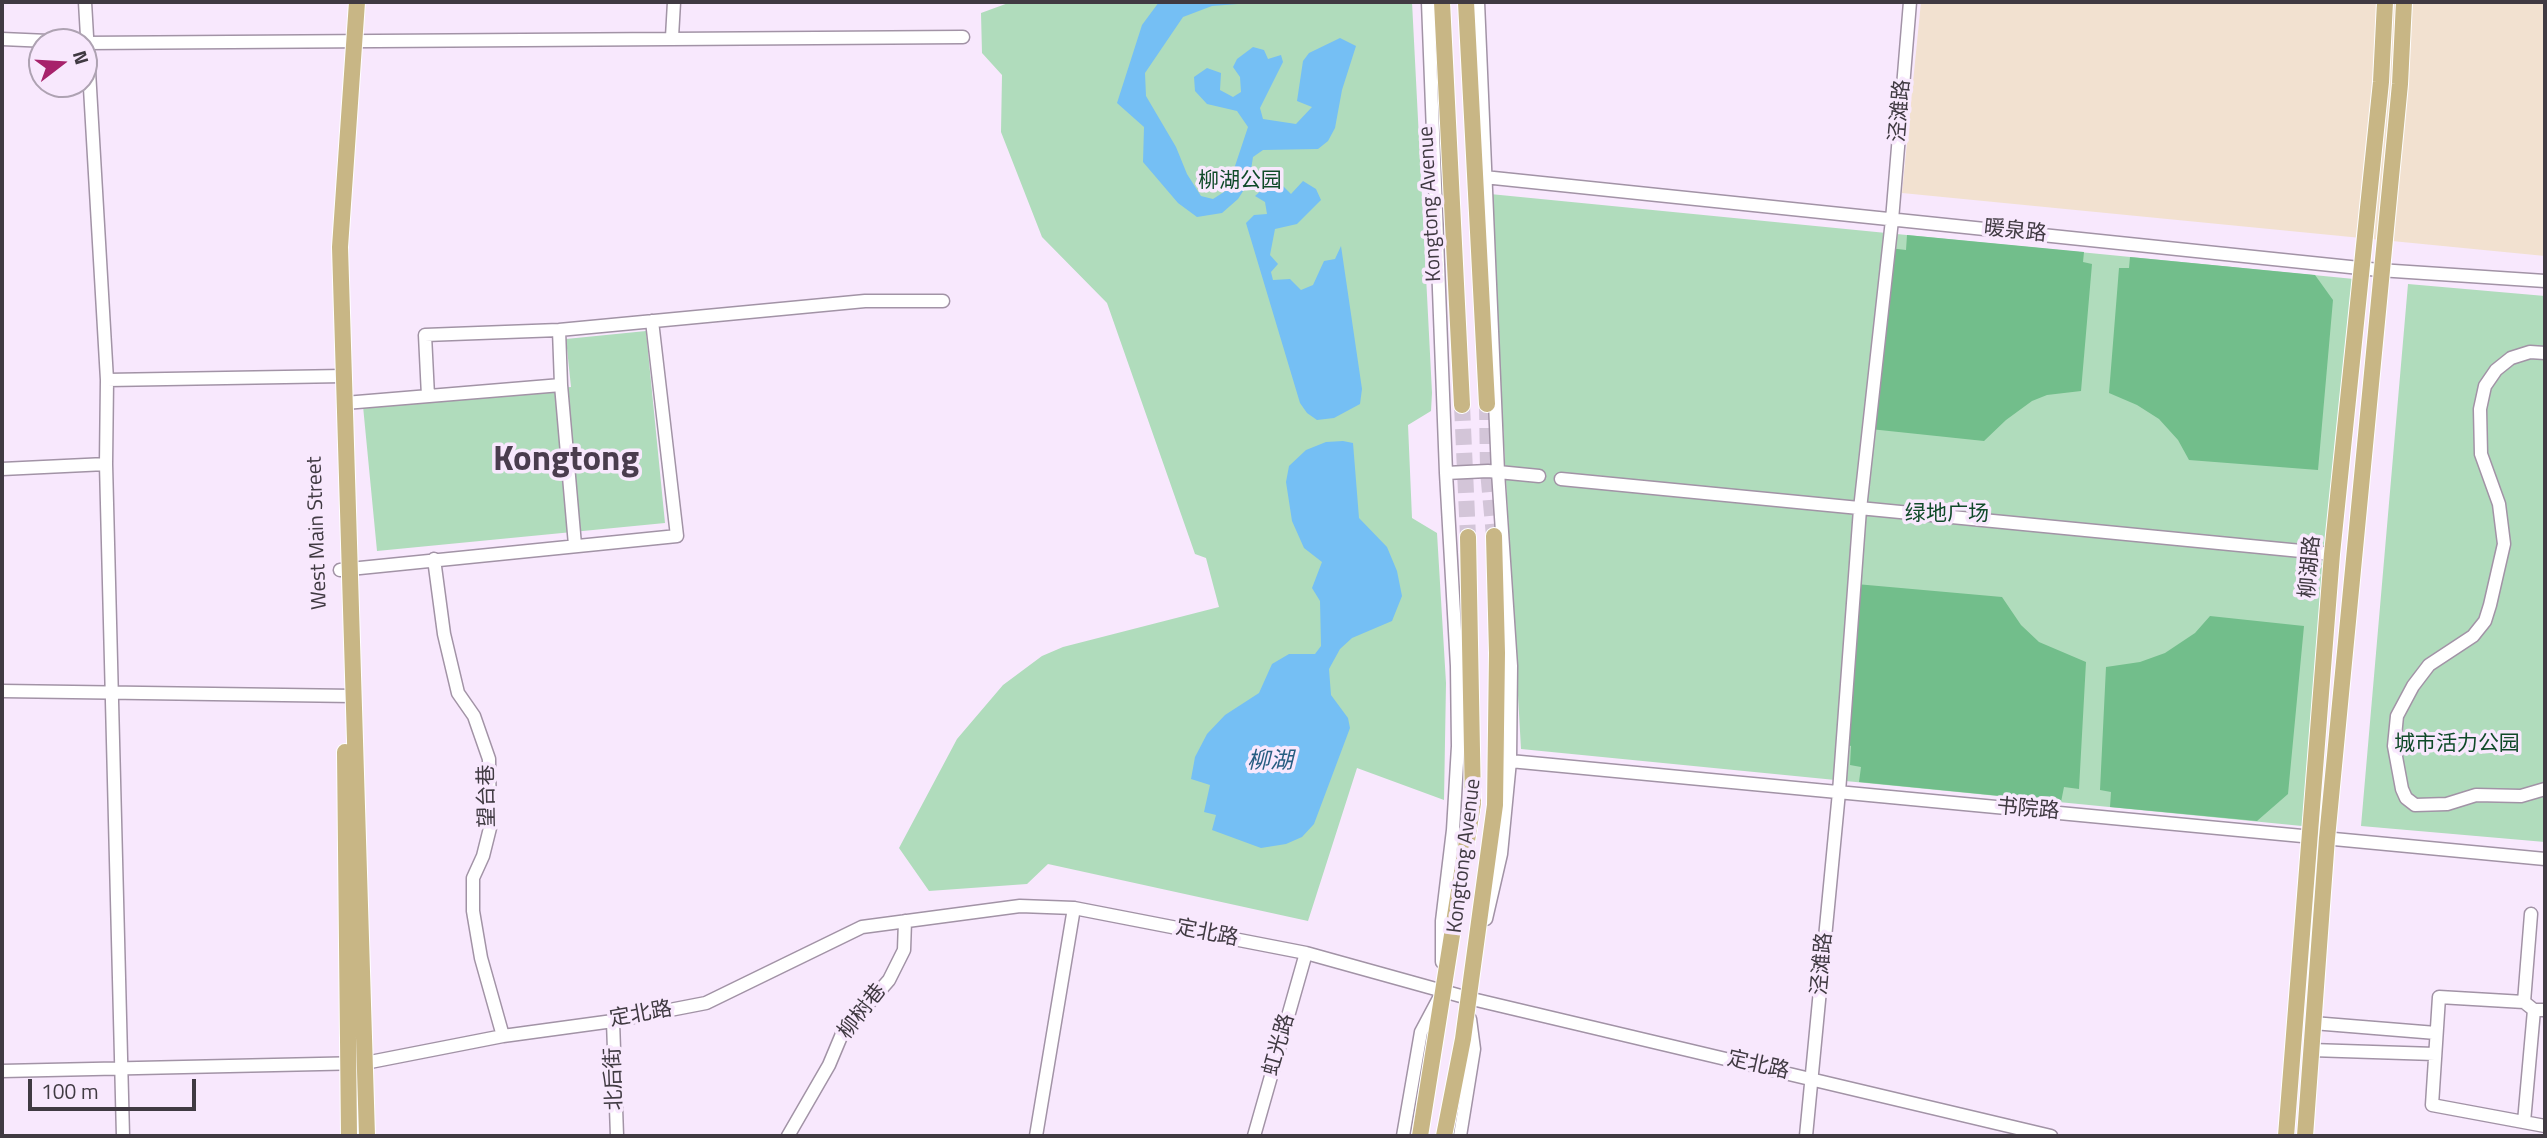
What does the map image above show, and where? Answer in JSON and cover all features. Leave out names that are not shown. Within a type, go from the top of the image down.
[{"type":"main road","name":"West Main Street","points":[[347,2],[350,39]]},
{"type":"main road","name":"West Main Street","points":[[357,2],[350,39],[330,246],[339,376],[357,1063]]},
{"type":"main road","name":"Kongtong Avenue","points":[[1442,2],[1462,405]]},
{"type":"main road","points":[[1466,2],[1487,404]]},
{"type":"main road","name":"柳湖路","points":[[2286,1136],[2332,554],[2381,82],[2385,2]]},
{"type":"main road","name":"柳湖路","points":[[2305,1136],[2327,838],[2379,270],[2400,84],[2404,2]]},
{"type":"main road","name":"West Main Street","points":[[339,376],[345,403],[345,570]]},
{"type":"main road","name":"Kongtong Avenue","points":[[1444,1136],[1468,998],[1495,805],[1497,653],[1494,536]]},
{"type":"main road","name":"Kongtong Avenue","points":[[1420,1136],[1473,803],[1468,537]]},
{"type":"main road","points":[[349,1136],[357,1063]]},
{"type":"main road","points":[[357,1063],[367,1136]]},
{"type":"street","points":[[85,2],[86,28]]},
{"type":"street","points":[[672,37],[674,2]]},
{"type":"street","points":[[1403,1136],[1421,1032],[1443,992],[1442,921],[1453,830],[1458,746],[1457,666],[1446,472],[1429,2]]},
{"type":"street","points":[[1460,1136],[1474,1049],[1468,998],[1501,853],[1510,761],[1511,666],[1497,472],[1478,2]]},
{"type":"street","name":"泾滩路","points":[[1806,1136],[1839,792],[1860,509],[1892,220],[1910,2]]},
{"type":"street","points":[[98,43],[350,39],[963,37]]},
{"type":"street","points":[[2,39],[28,40]]},
{"type":"street","points":[[89,98],[107,380],[106,464],[114,693],[123,1136]]},
{"type":"street","name":"暖泉路","points":[[1485,177],[2379,270],[2545,281]]},
{"type":"street","points":[[428,396],[425,335],[559,330],[865,300],[943,301]]},
{"type":"street","points":[[345,570],[677,536],[652,321]]},
{"type":"street","points":[[559,330],[575,545]]},
{"type":"street","points":[[2545,353],[2530,352],[2511,358],[2496,370],[2485,386],[2480,409],[2481,454],[2499,504],[2504,544],[2490,605],[2485,621],[2473,636],[2429,665],[2407,694],[2397,716],[2394,746],[2402,789],[2406,798],[2415,805],[2430,807],[2476,795],[2521,796],[2545,789]]},
{"type":"street","points":[[107,380],[339,376]]},
{"type":"street","points":[[345,403],[561,385]]},
{"type":"street","points":[[2,469],[106,464]]},
{"type":"street","points":[[1446,472],[1497,472],[1539,476]]},
{"type":"street","points":[[1561,479],[2332,554]]},
{"type":"street","name":"望台巷","points":[[435,559],[444,634],[458,693],[474,716],[489,759],[490,828],[483,856],[473,878],[472,911],[481,958],[503,1036]]},
{"type":"street","points":[[2,691],[349,696]]},
{"type":"street","name":"书院路","points":[[1510,761],[2545,859]]},
{"type":"street","name":"定北路","points":[[2,1071],[122,1066],[357,1063],[706,1003],[862,927],[1020,906],[1074,908],[1306,953],[1443,992],[2051,1136]]},
{"type":"street","points":[[1036,1136],[1074,908]]},
{"type":"street","points":[[2524,1122],[2534,1007],[2531,914]]},
{"type":"street","name":"柳树巷","points":[[788,1136],[829,1065],[842,1034],[889,979],[904,950],[905,921]]},
{"type":"street","name":"虹光路","points":[[1254,1136],[1306,953]]},
{"type":"street","points":[[2534,1007],[2439,997],[2432,1105],[2545,1126]]},
{"type":"street","name":"北后街","points":[[613,1021],[617,1136]]},
{"type":"street","points":[[2313,1023],[2436,1033]]},
{"type":"street","points":[[2311,1050],[2435,1054]]},
{"type":"shaded area","points":[[1921,2],[2545,3],[2545,256],[1902,193]]},
{"type":"green space","name":"柳湖公园","points":[[1011,2],[1412,2],[1432,393],[1431,411],[1408,425],[1412,518],[1437,533],[1446,683],[1444,800],[1357,768],[1308,921],[1048,864],[1027,884],[929,891],[899,848],[957,739],[1003,685],[1042,656],[1063,647],[1219,607],[1206,558],[1195,554],[1107,303],[1042,237],[1001,132],[1002,75],[982,53],[981,13]]},
{"type":"green space","name":"绿地广场","points":[[1490,194],[2354,279],[2302,826],[1521,749]]},
{"type":"green space","points":[[1907,235],[2084,252],[2083,262],[2092,264],[2081,391],[2047,395],[2032,401],[1984,441],[1870,429],[1889,248],[1906,250]]},
{"type":"green space","points":[[2130,257],[2315,275],[2333,300],[2318,470],[2189,460],[2178,440],[2159,419],[2137,405],[2109,393],[2119,268],[2129,268]]},
{"type":"green space","name":"城市活力公园","points":[[2408,284],[2545,296],[2545,842],[2361,826]]},
{"type":"green space","points":[[646,331],[665,523],[377,551],[363,406],[571,387],[566,339]]},
{"type":"green space","points":[[1856,584],[2002,597],[2021,625],[2039,642],[2086,662],[2079,789],[2064,787],[2061,802],[1859,782],[1861,767],[1850,765],[1851,746],[1843,744]]},
{"type":"green space","points":[[2210,616],[2304,626],[2288,794],[2257,821],[2110,807],[2111,792],[2100,790],[2106,667],[2140,662],[2165,653],[2195,633]]},
{"type":"water","points":[[1159,2],[1264,2],[1212,6],[1183,17],[1145,73],[1146,96],[1176,147],[1187,174],[1201,196],[1213,199],[1227,190],[1248,127],[1237,111],[1207,104],[1195,91],[1194,77],[1207,68],[1221,73],[1220,90],[1233,97],[1241,92],[1240,77],[1233,67],[1237,59],[1253,47],[1264,50],[1268,59],[1281,55],[1283,62],[1260,108],[1263,119],[1296,124],[1312,107],[1297,101],[1303,61],[1309,53],[1340,38],[1356,46],[1342,90],[1335,128],[1328,141],[1318,149],[1263,150],[1253,157],[1249,182],[1238,199],[1222,213],[1197,217],[1178,203],[1143,162],[1144,127],[1117,103],[1142,25]]},
{"type":"water","points":[[1275,178],[1291,194],[1303,181],[1316,189],[1321,200],[1297,224],[1275,229],[1270,255],[1278,264],[1271,272],[1273,280],[1290,279],[1301,290],[1313,285],[1324,261],[1335,259],[1341,246],[1362,389],[1360,404],[1334,418],[1317,420],[1307,413],[1300,403],[1246,223],[1254,215],[1267,214],[1265,202],[1255,196]]},
{"type":"water","name":"柳湖","points":[[1326,442],[1353,443],[1359,518],[1387,547],[1397,571],[1402,596],[1392,621],[1352,638],[1340,649],[1329,669],[1331,695],[1348,718],[1350,728],[1314,824],[1302,837],[1286,844],[1261,848],[1212,830],[1216,815],[1204,812],[1210,785],[1191,779],[1195,757],[1207,734],[1225,715],[1259,693],[1272,664],[1289,654],[1315,654],[1321,646],[1320,601],[1312,588],[1322,562],[1304,548],[1292,521],[1286,482],[1289,466],[1306,450]]},
{"type":"tunnel","points":[[1487,404],[1488,471],[1494,536]]},
{"type":"tunnel","points":[[1462,405],[1468,537]]},
{"type":"district","name":"Kongtong","points":[[566,461]]}]
